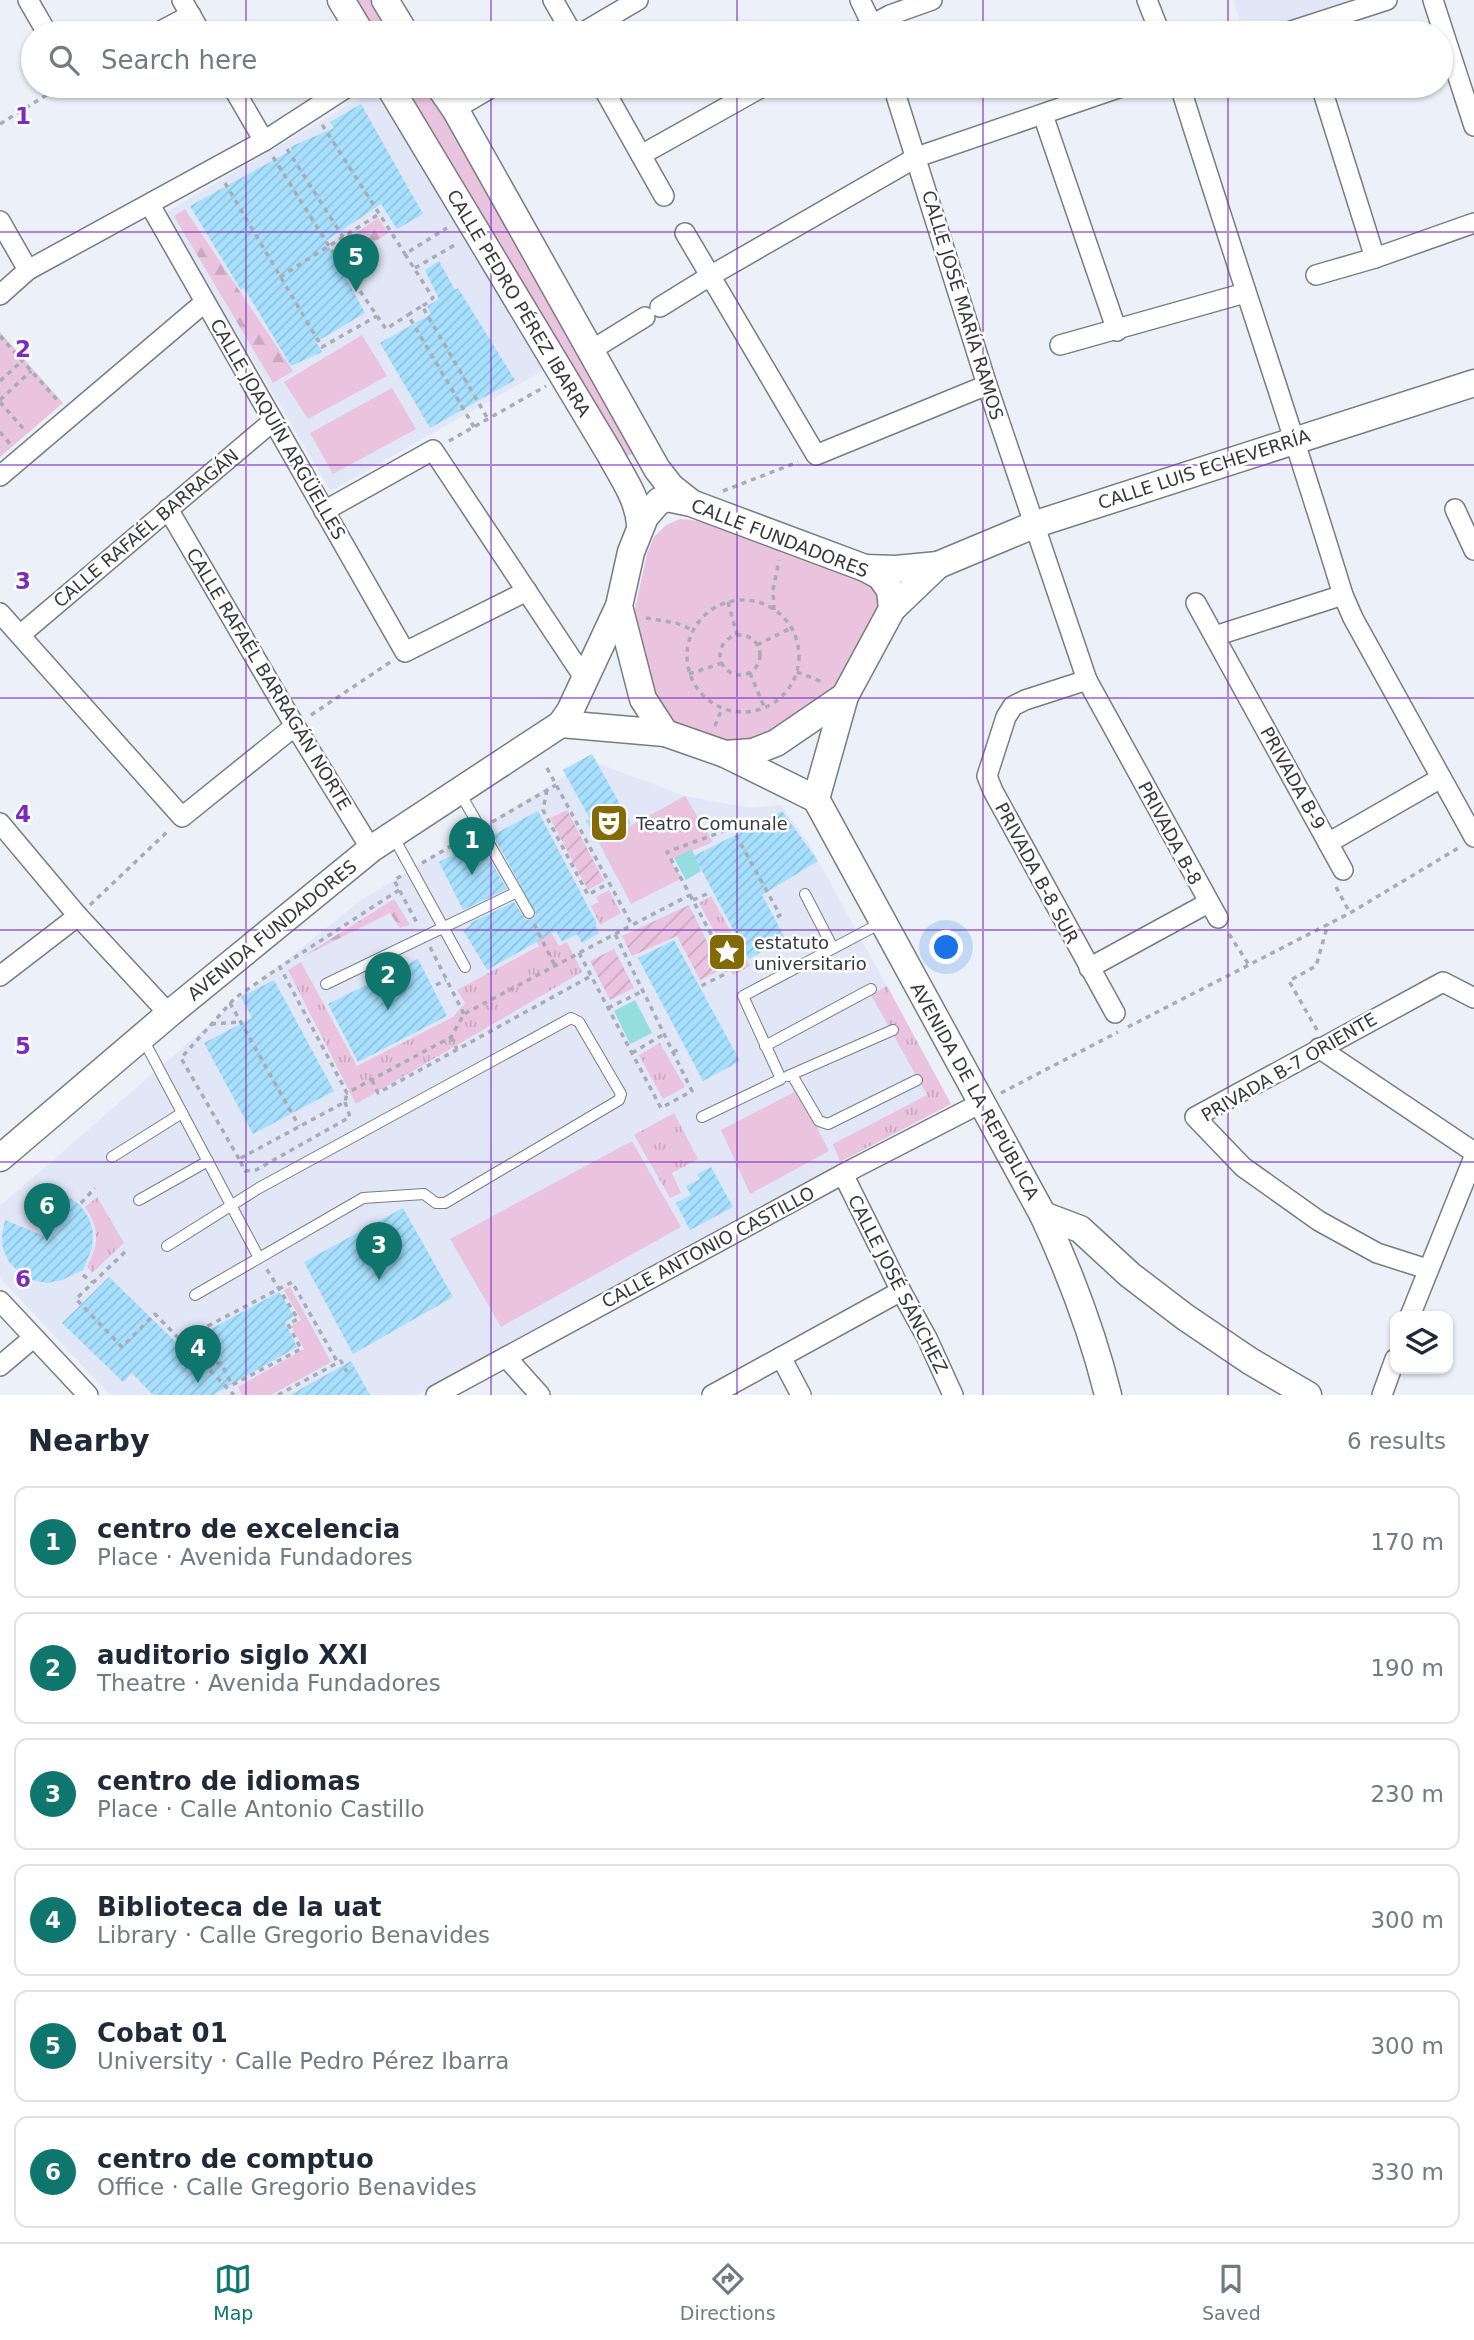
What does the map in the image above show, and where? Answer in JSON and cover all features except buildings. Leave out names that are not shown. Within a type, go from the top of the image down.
[{"type":"main road","points":[[341,0],[354,21]]},
{"type":"main road","points":[[385,0],[398,21]]},
{"type":"main road","name":"CALLE PEDRO PÉREZ IBARRA","points":[[396,98],[610,454],[633,496],[639,510],[640,524]]},
{"type":"main road","name":"CALLE PEDRO PÉREZ IBARRA","points":[[447,98],[639,439],[667,483],[691,503]]},
{"type":"main road","name":"CALLE LUIS ECHEVERRÍA","points":[[865,568],[896,569],[937,565],[1035,524],[1474,383]]},
{"type":"main road","points":[[610,454],[620,463],[633,461],[640,451],[639,439]]},
{"type":"main road","name":"CALLE FUNDADORES","points":[[561,724],[619,606],[640,524],[659,500],[667,498],[691,503],[865,568],[880,576],[890,590],[892,609]]},
{"type":"main road","name":"CALLE LUIS ECHEVERRÍA","points":[[892,609],[937,565]]},
{"type":"main road","name":"CALLE FUNDADORES","points":[[619,606],[643,699],[665,733]]},
{"type":"main road","points":[[725,754],[752,752],[776,743],[836,690],[892,609]]},
{"type":"main road","points":[[561,724],[665,733],[725,754],[816,799],[836,690]]},
{"type":"main road","name":"AVENIDA FUNDADORES","points":[[0,1158],[169,1014],[371,849],[561,724]]},
{"type":"main road","name":"AVENIDA DE LA REPÚBLICA","points":[[816,799],[1043,1216],[1082,1312],[1108,1395]]},
{"type":"main road","points":[[1043,1216],[1080,1229],[1130,1275],[1185,1317],[1294,1392]]},
{"type":"street","points":[[28,0],[40,21]]},
{"type":"street","points":[[554,0],[565,21]]},
{"type":"street","points":[[602,21],[638,0]]},
{"type":"street","points":[[860,0],[866,21]]},
{"type":"street","points":[[882,21],[890,15],[932,0]]},
{"type":"street","points":[[1147,0],[1155,21]]},
{"type":"street","points":[[1328,21],[1387,0]]},
{"type":"street","points":[[1433,0],[1440,21]]},
{"type":"street","points":[[171,21],[186,8]]},
{"type":"street","points":[[1453,61],[1474,126]]},
{"type":"street","points":[[239,98],[264,141]]},
{"type":"street","points":[[0,295],[28,270],[264,141],[330,98]]},
{"type":"street","points":[[455,109],[474,98]]},
{"type":"street","points":[[609,98],[664,196]]},
{"type":"street","points":[[640,155],[742,98]]},
{"type":"street","name":"CALLE JOSÉ MARÍA RAMOS","points":[[897,98],[987,385],[1035,524]]},
{"type":"street","points":[[590,351],[710,276],[917,157],[1090,98]]},
{"type":"street","points":[[1184,98],[1245,293],[1296,439],[1343,595],[1441,778],[1468,842]]},
{"type":"street","points":[[1325,98],[1375,258]]},
{"type":"street","points":[[1043,115],[1117,331]]},
{"type":"street","name":"CALLE JOAQUÍN ARGÜELLES","points":[[150,205],[405,652]]},
{"type":"street","points":[[0,221],[28,270]]},
{"type":"street","points":[[1316,275],[1375,258],[1474,223]]},
{"type":"street","points":[[685,233],[816,455],[987,385]]},
{"type":"street","points":[[1060,345],[1245,293]]},
{"type":"street","points":[[0,476],[205,302]]},
{"type":"street","name":"CALLE RAFAÉL BARRAGÁN","points":[[20,635],[273,421]]},
{"type":"street","points":[[324,511],[432,450],[585,679]]},
{"type":"street","name":"CALLE RAFAÉL BARRAGÁN NORTE","points":[[168,509],[295,726],[371,849]]},
{"type":"street","points":[[1455,509],[1473,546]]},
{"type":"street","name":"PRIVADA B-8","points":[[1035,524],[1087,680],[1213,910],[1089,968]]},
{"type":"street","points":[[405,652],[527,591]]},
{"type":"street","points":[[1215,636],[1343,595]]},
{"type":"street","name":"PRIVADA B-9","points":[[1196,604],[1328,843],[1441,778]]},
{"type":"street","points":[[0,613],[182,817],[295,726]]},
{"type":"street","name":"PRIVADA B-8 SUR","points":[[1087,680],[1013,706],[1006,717],[988,776],[993,791],[1115,1013]]},
{"type":"street","points":[[0,823],[78,916],[169,1014]]},
{"type":"street","points":[[1328,843],[1343,870]]},
{"type":"street","points":[[0,976],[78,916]]},
{"type":"street","name":"PRIVADA B-7 ORIENTE","points":[[1427,1269],[1377,1253],[1319,1221],[1243,1167],[1195,1117],[1443,982],[1474,998]]},
{"type":"street","points":[[1322,1047],[1474,1154],[1412,1311]]},
{"type":"street","name":"CALLE ANTONIO CASTILLO","points":[[436,1395],[981,1102]]},
{"type":"street","name":"CALLE JOSÉ SÁNCHEZ","points":[[843,1174],[927,1338],[953,1395]]},
{"type":"street","points":[[712,1395],[901,1291]]},
{"type":"street","points":[[0,1301],[88,1395]]},
{"type":"street","points":[[0,1366],[33,1338]]},
{"type":"street","points":[[506,1357],[540,1395]]},
{"type":"street","points":[[781,1357],[801,1395]]},
{"type":"street","points":[[1382,1395],[1390,1373]]},
{"type":"lane","points":[[460,792],[528,913]]},
{"type":"lane","points":[[393,835],[465,967]]},
{"type":"lane","points":[[326,984],[517,892]]},
{"type":"lane","points":[[805,894],[833,948]]},
{"type":"lane","points":[[782,1079],[743,996],[882,923]]},
{"type":"lane","points":[[765,1046],[872,989]]},
{"type":"lane","points":[[167,1246],[230,1205],[571,1018],[579,1022],[621,1094],[619,1100],[445,1203],[436,1203],[424,1194],[363,1198],[195,1295]]},
{"type":"lane","points":[[702,1117],[893,1030]]},
{"type":"lane","points":[[142,1037],[259,1258]]},
{"type":"lane","points":[[792,1075],[819,1121],[828,1124],[916,1080]]},
{"type":"lane","points":[[112,1157],[182,1113]]},
{"type":"lane","points":[[139,1200],[208,1161]]},
{"type":"path","points":[[0,124],[42,98]]},
{"type":"path","points":[[295,142],[272,156],[386,329],[433,298],[323,126],[314,131]]},
{"type":"path","points":[[286,147],[343,237]]},
{"type":"path","points":[[236,176],[224,183],[322,347],[377,316]]},
{"type":"path","points":[[280,277],[379,213]]},
{"type":"path","points":[[405,254],[472,223]]},
{"type":"path","points":[[415,268],[472,223]]},
{"type":"path","points":[[422,306],[488,419]]},
{"type":"path","points":[[408,315],[474,426]]},
{"type":"path","points":[[0,336],[60,404]]},
{"type":"path","points":[[0,381],[22,361]]},
{"type":"path","points":[[27,432],[0,401],[31,371]]},
{"type":"path","points":[[432,450],[563,377]]},
{"type":"path","points":[[6,451],[35,425]]},
{"type":"path","points":[[0,432],[12,446]]},
{"type":"path","points":[[691,503],[816,455]]},
{"type":"path","points":[[774,610],[772,590],[779,558],[791,562]]},
{"type":"path","points":[[750,600],[774,610],[791,628],[799,649],[797,671],[792,685],[780,699],[765,709],[747,713],[729,711],[712,704],[698,691],[689,674],[686,655],[689,636],[699,620],[713,608],[728,602],[750,600]]},
{"type":"path","points":[[728,602],[737,635]]},
{"type":"path","points":[[648,631],[646,618],[676,623],[693,630]]},
{"type":"path","points":[[757,645],[791,628]]},
{"type":"path","points":[[737,635],[752,639],[757,645],[759,661],[750,673],[734,674],[727,671],[722,663],[720,649],[724,643],[737,635]]},
{"type":"path","points":[[295,726],[405,652]]},
{"type":"path","points":[[689,674],[722,663]]},
{"type":"path","points":[[797,671],[836,690]]},
{"type":"path","points":[[750,673],[765,709]]},
{"type":"path","points":[[714,728],[722,708]]},
{"type":"path","points":[[547,768],[632,925]]},
{"type":"path","points":[[464,1014],[394,880],[556,785]]},
{"type":"path","points":[[547,790],[543,810],[588,895],[609,883]]},
{"type":"path","points":[[78,916],[182,817]]},
{"type":"path","points":[[701,986],[727,973],[717,945],[667,852],[732,828],[780,915],[774,919]]},
{"type":"path","points":[[981,1102],[1362,906],[1468,842]]},
{"type":"path","points":[[399,890],[280,967],[230,1003],[181,1058],[245,1171],[256,1170],[350,1117],[345,1102],[348,1093],[451,1037],[464,1014],[690,895]]},
{"type":"path","points":[[693,900],[709,893]]},
{"type":"path","points":[[1213,910],[1249,965]]},
{"type":"path","points":[[528,913],[555,966]]},
{"type":"path","points":[[1322,1047],[1289,981],[1316,965],[1328,924]]},
{"type":"path","points":[[579,953],[661,1108],[692,1091],[615,934]]},
{"type":"path","points":[[280,967],[348,1093]]},
{"type":"path","points":[[372,1080],[378,1093],[591,976]]},
{"type":"path","points":[[436,985],[446,980]]},
{"type":"path","points":[[608,1008],[643,991]]},
{"type":"path","points":[[230,1003],[299,1127]]},
{"type":"path","points":[[210,1024],[241,1022]]},
{"type":"path","points":[[632,1053],[664,1034]]},
{"type":"path","points":[[451,1037],[457,1049]]},
{"type":"path","points":[[673,1052],[682,1048]]},
{"type":"path","points":[[239,1159],[345,1102]]},
{"type":"path","points":[[81,1203],[95,1188]]},
{"type":"path","points":[[125,1252],[76,1299],[122,1347],[155,1314],[234,1395],[221,1363],[207,1367]]},
{"type":"path","points":[[232,1385],[301,1349],[288,1324],[298,1319],[259,1258]]},
{"type":"path","points":[[83,1275],[92,1282]]},
{"type":"path","points":[[181,1340],[292,1282],[338,1363]]},
{"type":"path","points":[[278,1395],[341,1361],[347,1371]]},
{"type":"shaded area","points":[[1233,0],[1363,0],[1305,21],[1240,21]]},
{"type":"shaded area","points":[[360,98],[390,98],[544,370],[331,491],[165,213]]},
{"type":"shaded area","points":[[600,764],[685,796],[751,808],[781,805],[808,842],[951,1104],[840,1162],[417,1395],[110,1395],[0,1278],[0,1206],[241,997],[357,903],[565,776]]},
{"type":"green space","points":[[349,0],[377,0],[389,21],[361,21]]},
{"type":"green space","points":[[408,98],[434,98],[636,441],[635,453],[624,457]]},
{"type":"green space","points":[[185,209],[293,371],[273,383],[174,216]]},
{"type":"green space","points":[[378,218],[388,233],[350,259],[340,244]]},
{"type":"green space","points":[[0,332],[63,403],[0,457]]},
{"type":"green space","points":[[362,335],[387,376],[308,419],[284,382]]},
{"type":"green space","points":[[392,388],[416,429],[333,474],[310,433]]},
{"type":"green space","points":[[680,519],[701,521],[863,571],[888,595],[840,689],[768,742],[717,745],[658,715],[634,613],[647,554],[654,537],[666,525]]},
{"type":"green space","points":[[685,796],[713,842],[670,860],[682,878],[631,904],[599,843]]},
{"type":"green space","points":[[567,810],[604,881],[588,890],[550,818]]},
{"type":"green space","points":[[609,890],[621,913],[600,925],[591,906],[599,902],[596,897]]},
{"type":"green space","points":[[711,896],[750,966],[733,975],[722,957],[720,942],[699,903]]},
{"type":"green space","points":[[394,899],[410,925],[400,928],[390,913],[302,957]]},
{"type":"green space","points":[[689,905],[721,970],[700,980],[677,936],[632,956],[622,936]]},
{"type":"green space","points":[[548,927],[559,946],[567,942],[582,972],[356,1104],[288,970],[301,962],[357,1066],[453,1017],[465,1003],[457,990],[539,946],[533,936]]},
{"type":"green space","points":[[614,949],[634,988],[610,1000],[590,961]]},
{"type":"green space","points":[[887,986],[951,1104],[840,1162],[833,1144],[927,1095],[871,995]]},
{"type":"green space","points":[[660,1043],[685,1087],[663,1099],[639,1055]]},
{"type":"green space","points":[[798,1090],[829,1151],[750,1194],[721,1130]]},
{"type":"green space","points":[[674,1113],[698,1159],[672,1173],[681,1193],[670,1198],[634,1135]]},
{"type":"green space","points":[[632,1141],[681,1227],[501,1327],[450,1239]]},
{"type":"green space","points":[[97,1197],[124,1243],[92,1273],[87,1266],[94,1251],[96,1236],[93,1222],[85,1207]]},
{"type":"green space","points":[[290,1287],[331,1362],[271,1395],[242,1395],[238,1387],[304,1349],[291,1326],[301,1320],[284,1290]]},
{"type":"water","points":[[692,849],[701,871],[686,880],[674,858]]},
{"type":"water","points":[[635,1000],[652,1033],[630,1044],[614,1011]]},
{"type":"place","name":"Cobat 01","points":[[356,292]]},
{"type":"place","name":"Teatro Comunale","points":[[609,823]]},
{"type":"place","name":"centro de excelencia","points":[[472,875]]},
{"type":"place","name":"estatuto universitario","points":[[727,952]]},
{"type":"place","name":"auditorio siglo XXI","points":[[388,1010]]},
{"type":"place","name":"centro de comptuo","points":[[47,1241]]},
{"type":"place","name":"centro de idiomas","points":[[379,1280]]},
{"type":"place","name":"Biblioteca de la uat","points":[[198,1383]]}]
